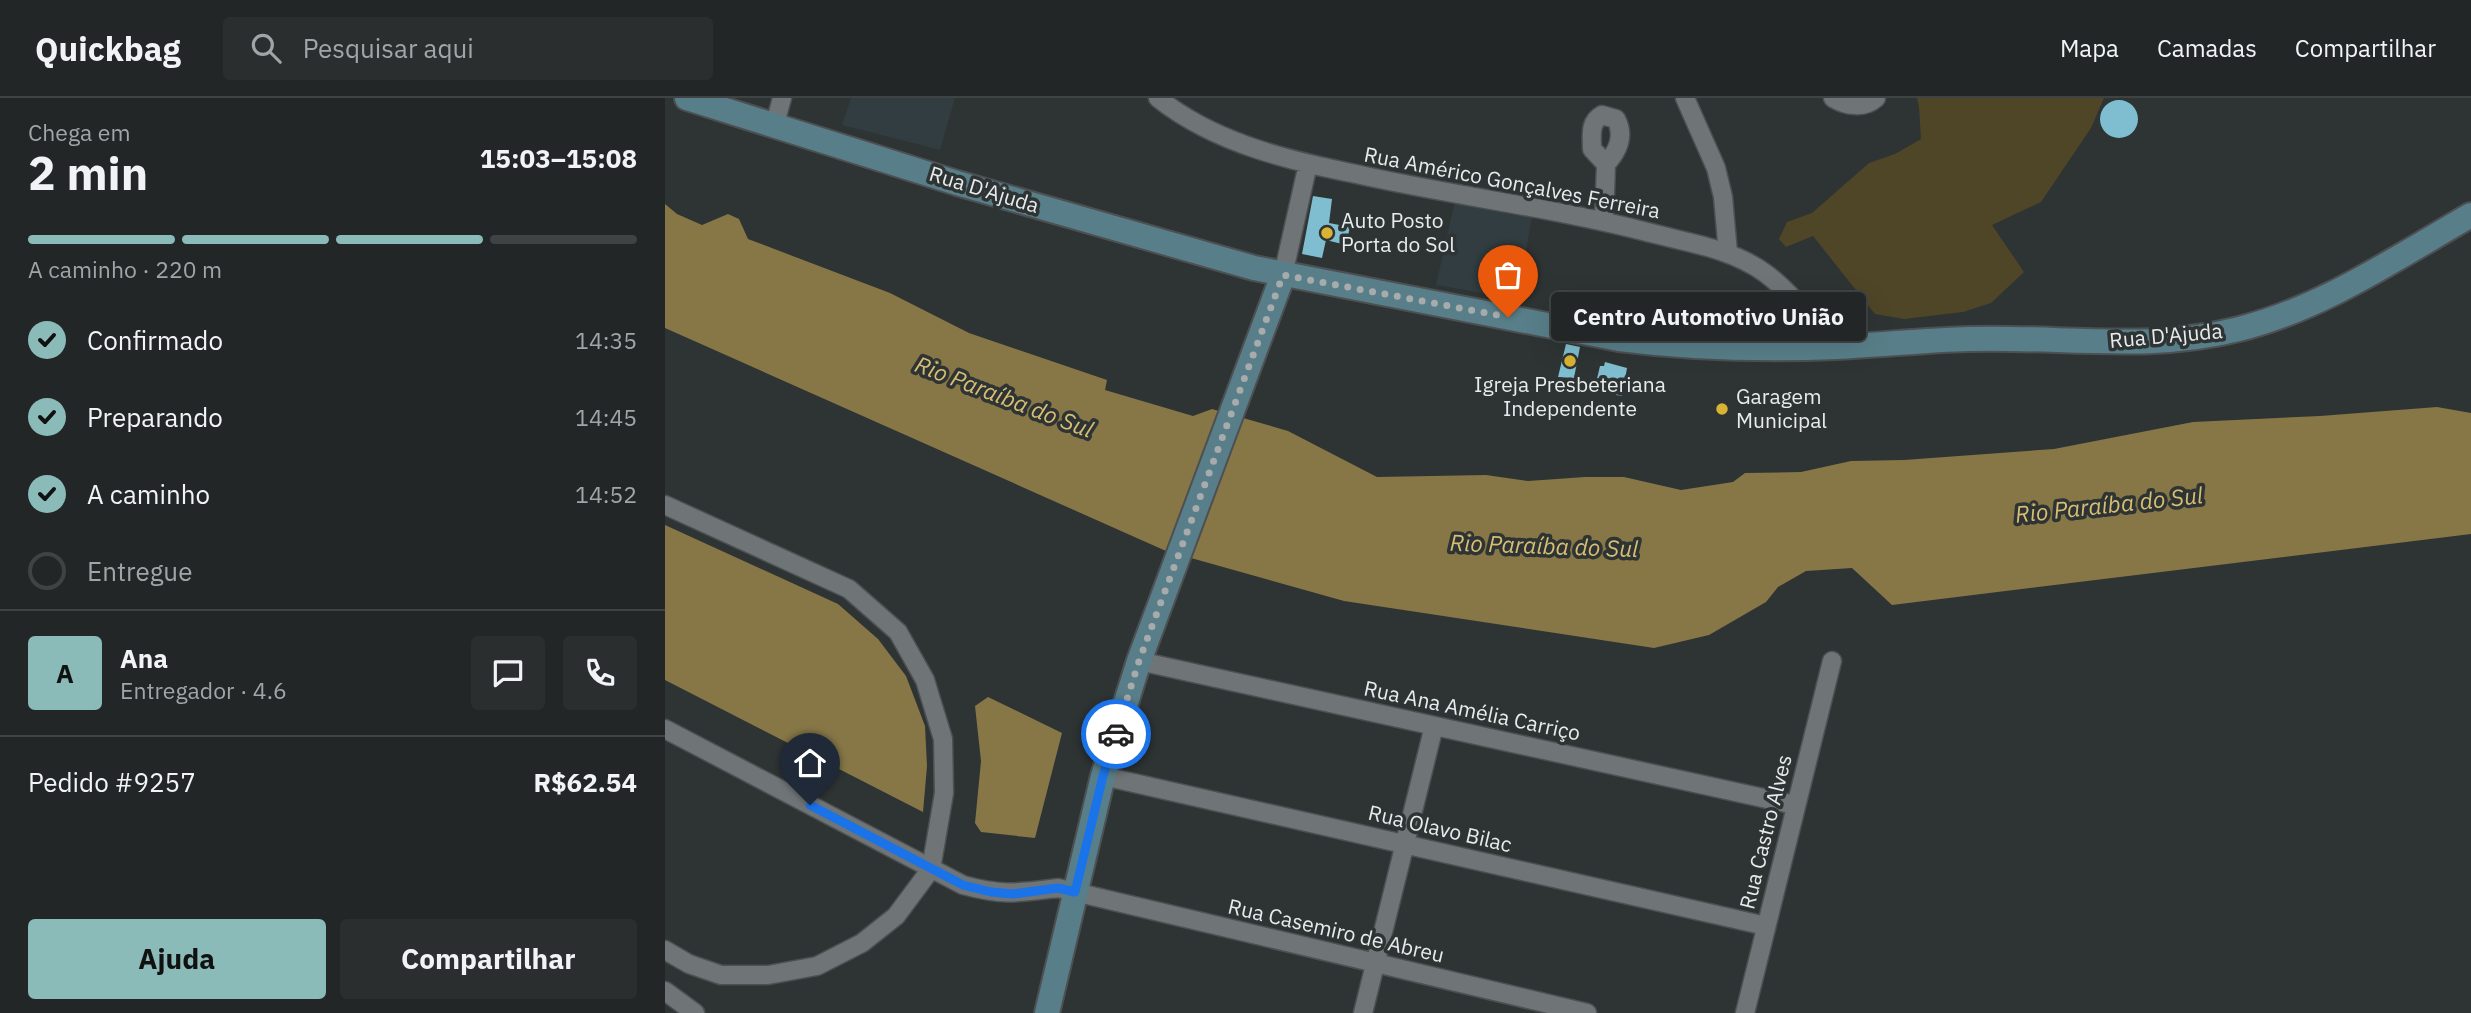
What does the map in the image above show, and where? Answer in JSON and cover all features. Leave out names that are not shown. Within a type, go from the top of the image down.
[{"type":"main road","name":"Rua D'Ajuda","points":[[687,98],[957,183],[1283,275],[1619,339],[1675,346],[1834,347],[1970,339],[2143,341],[2194,338],[2239,329],[2285,315],[2330,296],[2471,215]]},
{"type":"main road","points":[[1047,1013],[1103,776],[1139,661],[1283,275]]},
{"type":"street","points":[[775,124],[782,98]]},
{"type":"street","name":"Rua Américo Gonçalves Ferreira","points":[[1158,98],[1201,126],[1237,142],[1308,164],[1448,194],[1604,221],[1728,253],[1765,273],[1792,298],[1834,347]]},
{"type":"street","points":[[1685,98],[1716,167],[1723,197],[1728,253]]},
{"type":"street","points":[[1833,98],[1853,106],[1871,102],[1876,98]]},
{"type":"street","points":[[1604,221],[1606,163]]},
{"type":"street","points":[[1283,275],[1308,164]]},
{"type":"street","points":[[665,505],[849,589],[898,632],[925,680],[943,739],[944,793],[931,869],[896,916],[862,943],[817,966],[768,975],[721,975],[689,964],[665,950]]},
{"type":"street","name":"Rua Ana Amélia Carriço","points":[[1139,661],[1795,805]]},
{"type":"street","name":"Rua Castro Alves","points":[[1745,1013],[1832,661]]},
{"type":"street","points":[[1363,1013],[1434,726]]},
{"type":"street","points":[[665,729],[963,885],[1013,894],[1058,888],[1075,892]]},
{"type":"street","name":"Rua Olavo Bilac","points":[[1103,776],[1766,926]]},
{"type":"street","name":"Rua Casemiro de Abreu","points":[[1075,892],[1587,1013]]},
{"type":"street","points":[[665,991],[695,1013]]},
{"type":"shaded area","points":[[851,98],[955,98],[940,150],[842,125]]},
{"type":"shaded area","points":[[1917,98],[2104,98],[2091,128],[2041,202],[1992,225],[2024,272],[1991,303],[1963,312],[1904,319],[1875,314],[1813,236],[1786,247],[1779,239],[1787,222],[1812,213],[1869,163],[1895,154],[1921,139]]},
{"type":"shaded area","points":[[1455,201],[1532,216],[1518,299],[1436,285]]},
{"type":"water","name":"Rio Paraíba do Sul","points":[[665,204],[677,214],[702,225],[728,214],[739,219],[748,239],[890,293],[969,333],[1107,380],[1105,390],[1193,416],[1212,409],[1288,431],[1377,477],[1486,475],[1528,481],[1624,477],[1681,490],[1733,482],[1745,473],[1801,472],[1851,461],[1904,460],[2054,449],[2193,422],[2437,407],[2471,413],[2471,534],[1892,605],[1852,568],[1806,571],[1778,587],[1766,602],[1709,635],[1654,648],[1344,601],[1166,551],[665,328]]},
{"type":"water","points":[[665,525],[838,604],[878,639],[906,676],[925,726],[927,766],[923,812],[665,680]]},
{"type":"water","points":[[988,697],[1062,733],[1035,838],[981,832],[975,823],[981,761],[975,706]]},
{"type":"building","points":[[2119,100],[2132,106],[2138,119],[2132,132],[2119,138],[2106,132],[2100,119],[2106,106]]},
{"type":"building","name":"Auto Posto Porta do Sol","points":[[1313,196],[1332,199],[1329,223],[1350,227],[1346,245],[1326,240],[1322,258],[1302,254]]},
{"type":"building","name":"Igreja Presbeteriana Independente","points":[[1566,344],[1580,347],[1574,378],[1558,377]]},
{"type":"building","points":[[1605,362],[1627,368],[1622,396],[1594,391],[1600,366],[1604,366]]},
{"type":"way so far","points":[[1116,734],[1139,661],[1283,275],[1508,317]]},
{"type":"place","name":"Auto Posto Porta do Sol","points":[[1327,233]]},
{"type":"place","name":"Centro Automotivo União","points":[[1508,317]]},
{"type":"place","name":"Igreja Presbeteriana Independente","points":[[1570,361]]},
{"type":"place","name":"Garagem Municipal","points":[[1722,409]]},
{"type":"route","points":[[810,805],[963,885],[1013,894],[1058,888],[1075,892],[1116,734]]}]
